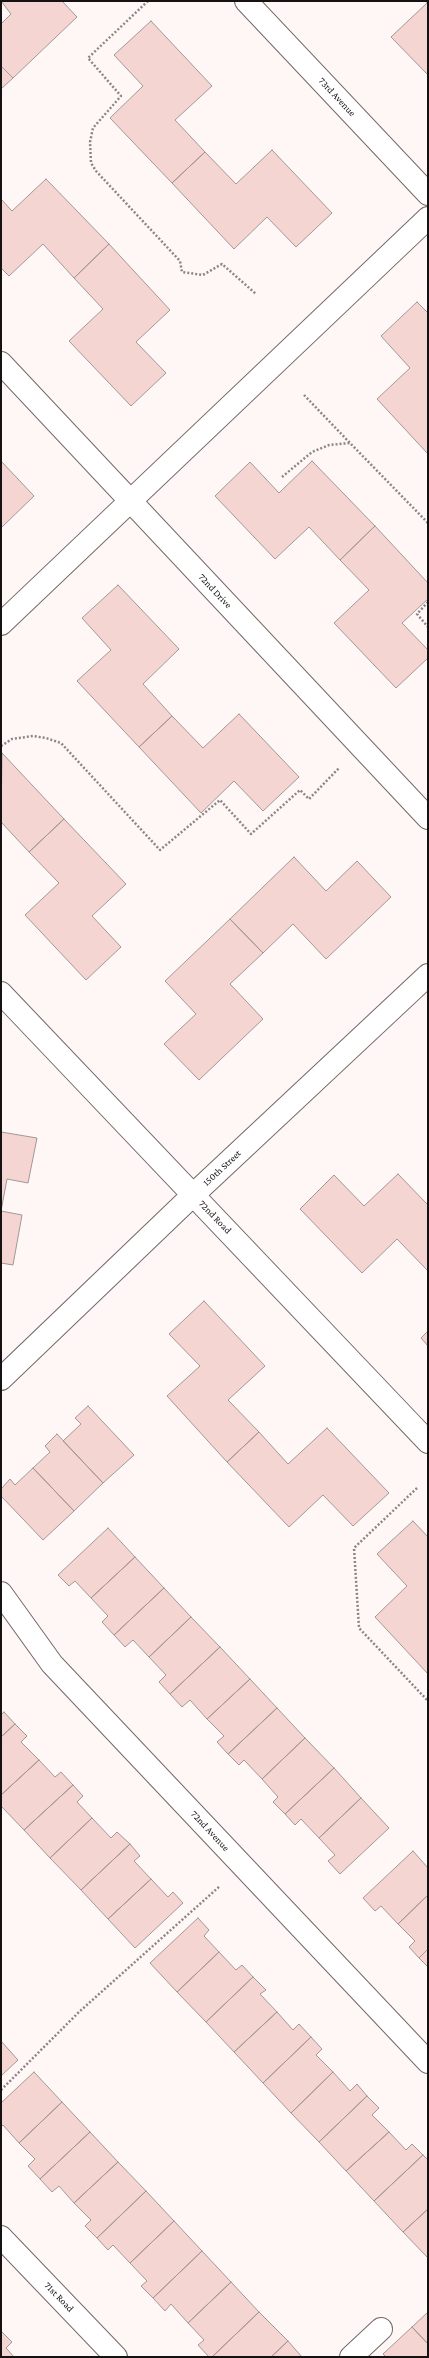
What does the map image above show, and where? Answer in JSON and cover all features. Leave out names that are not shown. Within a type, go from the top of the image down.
[{"type":"street","name":"73rd Avenue","points":[[246,1],[428,194]]},
{"type":"street","points":[[1,624],[428,218]]},
{"type":"street","name":"72nd Drive","points":[[1,364],[428,818]]},
{"type":"street","name":"150th Street","points":[[1,1379],[193,1195],[428,976]]},
{"type":"street","name":"72nd Road","points":[[1,993],[428,1442]]},
{"type":"street","name":"72nd Avenue","points":[[1,1593],[52,1664],[428,2062]]},
{"type":"street","name":"71st Road","points":[[1,2237],[116,2357]]},
{"type":"street","points":[[351,2357],[381,2329]]},
{"type":"path","points":[[148,1],[88,58],[121,96],[93,128],[90,142],[91,163],[96,171],[180,261],[182,272],[203,275],[222,264],[256,294]]},
{"type":"path","points":[[304,395],[428,523]]},
{"type":"path","points":[[282,477],[312,452],[329,445],[350,443]]},
{"type":"path","points":[[428,602],[417,614],[428,627]]},
{"type":"path","points":[[1,746],[12,739],[33,736],[46,738],[61,744],[160,850],[220,800],[252,834],[300,790],[309,800],[360,746]]},
{"type":"path","points":[[417,1488],[354,1548],[359,1628],[428,1701]]},
{"type":"path","points":[[1,2090],[79,2012],[243,1866]]},
{"type":"building","points":[[1,1],[62,1],[77,17],[13,78],[1,66],[1,24],[11,14]]},
{"type":"building","points":[[426,1],[428,1],[428,75],[391,37],[427,3]]},
{"type":"building","points":[[151,21],[212,86],[175,120],[205,152],[172,183],[110,118],[143,86],[114,55]]},
{"type":"building","points":[[1,66],[13,78],[1,89]]},
{"type":"building","points":[[272,150],[332,213],[296,247],[267,217],[234,249],[172,183],[205,152],[236,184]]},
{"type":"building","points":[[46,179],[109,244],[74,278],[43,244],[9,276],[1,268],[1,199],[12,211]]},
{"type":"building","points":[[109,244],[170,310],[136,342],[166,373],[131,406],[69,341],[103,309],[74,278]]},
{"type":"building","points":[[417,302],[428,313],[428,454],[377,399],[410,368],[381,336]]},
{"type":"building","points":[[1,461],[34,496],[1,528]]},
{"type":"building","points":[[312,461],[375,526],[340,560],[309,527],[275,559],[215,496],[250,462],[279,493]]},
{"type":"building","points":[[375,526],[428,583],[428,599],[402,623],[428,650],[428,658],[396,688],[334,623],[369,590],[340,560]]},
{"type":"building","points":[[118,585],[179,649],[143,684],[172,716],[139,747],[77,681],[111,650],[82,618]]},
{"type":"building","points":[[239,714],[299,777],[263,811],[234,781],[201,813],[139,747],[172,716],[203,748]]},
{"type":"building","points":[[2,753],[64,819],[29,852],[1,822]]},
{"type":"building","points":[[64,819],[126,884],[92,916],[121,947],[86,980],[25,915],[59,883],[29,852]]},
{"type":"building","points":[[294,857],[326,891],[357,861],[391,897],[326,959],[293,924],[263,953],[230,919]]},
{"type":"building","points":[[230,919],[263,953],[230,984],[263,1019],[199,1080],[164,1044],[196,1014],[165,981]]},
{"type":"building","points":[[1,1132],[37,1138],[28,1183],[7,1179],[1,1211]]},
{"type":"building","points":[[398,1174],[428,1205],[428,1271],[397,1239],[362,1273],[300,1209],[334,1175],[364,1206]]},
{"type":"building","points":[[1,1211],[22,1215],[13,1265],[1,1263]]},
{"type":"building","points":[[204,1301],[265,1366],[228,1400],[259,1432],[227,1462],[167,1396],[200,1366],[169,1334]]},
{"type":"building","points":[[428,1331],[428,1346],[421,1338]]},
{"type":"building","points":[[88,1406],[134,1455],[103,1483],[63,1441],[81,1424],[75,1418]]},
{"type":"building","points":[[327,1428],[389,1493],[353,1526],[323,1495],[289,1527],[227,1462],[259,1432],[288,1464]]},
{"type":"building","points":[[57,1434],[103,1483],[74,1511],[33,1468],[50,1452],[45,1446]]},
{"type":"building","points":[[33,1468],[74,1511],[43,1540],[1,1496],[1,1489],[10,1479],[15,1485]]},
{"type":"building","points":[[413,1521],[428,1537],[428,1674],[375,1617],[407,1586],[377,1554]]},
{"type":"building","points":[[108,1528],[135,1557],[91,1598],[75,1581],[69,1586],[58,1575]]},
{"type":"building","points":[[135,1557],[164,1588],[114,1635],[102,1622],[108,1616],[91,1598]]},
{"type":"building","points":[[164,1588],[191,1617],[149,1657],[133,1640],[125,1647],[114,1635]]},
{"type":"building","points":[[191,1617],[220,1647],[170,1694],[159,1682],[166,1675],[149,1657]]},
{"type":"building","points":[[220,1647],[250,1679],[207,1719],[190,1700],[182,1707],[170,1694]]},
{"type":"building","points":[[250,1679],[277,1708],[228,1754],[217,1742],[224,1736],[207,1719]]},
{"type":"building","points":[[277,1708],[305,1738],[262,1779],[244,1760],[239,1765],[228,1754]]},
{"type":"building","points":[[4,1712],[15,1724],[1,1737],[1,1715]]},
{"type":"building","points":[[15,1724],[27,1736],[21,1742],[39,1760],[1,1795],[1,1737]]},
{"type":"building","points":[[305,1738],[334,1768],[285,1814],[273,1802],[278,1797],[262,1779]]},
{"type":"building","points":[[39,1760],[55,1777],[61,1772],[73,1785],[24,1830],[1,1806],[1,1795]]},
{"type":"building","points":[[334,1768],[361,1798],[319,1838],[301,1819],[295,1825],[285,1814]]},
{"type":"building","points":[[73,1785],[83,1796],[77,1802],[92,1818],[50,1858],[24,1830]]},
{"type":"building","points":[[361,1798],[389,1828],[340,1874],[328,1861],[335,1855],[319,1838]]},
{"type":"building","points":[[92,1818],[111,1838],[117,1832],[130,1844],[81,1890],[50,1858]]},
{"type":"building","points":[[130,1844],[140,1856],[134,1861],[151,1879],[108,1919],[81,1890]]},
{"type":"building","points":[[413,1851],[428,1868],[428,1895],[398,1924],[381,1906],[375,1911],[363,1898]]},
{"type":"building","points":[[151,1879],[168,1897],[173,1892],[183,1903],[135,1948],[108,1919]]},
{"type":"building","points":[[428,1895],[428,1949],[419,1958],[409,1947],[415,1941],[398,1924]]},
{"type":"building","points":[[198,1918],[209,1930],[204,1936],[219,1952],[177,1992],[150,1963]]},
{"type":"building","points":[[428,1949],[428,1967],[419,1958]]},
{"type":"building","points":[[219,1952],[236,1970],[242,1965],[253,1977],[206,2022],[177,1992]]},
{"type":"building","points":[[253,1977],[266,1990],[260,1994],[277,2012],[234,2052],[206,2022]]},
{"type":"building","points":[[277,2012],[293,2030],[299,2024],[311,2037],[263,2083],[234,2052]]},
{"type":"building","points":[[311,2037],[322,2049],[316,2055],[333,2072],[291,2113],[263,2083]]},
{"type":"building","points":[[1,2041],[18,2060],[1,2076]]},
{"type":"building","points":[[34,2072],[62,2102],[19,2143],[3,2125],[1,2127],[1,2103]]},
{"type":"building","points":[[333,2072],[350,2091],[357,2084],[367,2096],[319,2142],[291,2113]]},
{"type":"building","points":[[367,2096],[379,2108],[372,2115],[389,2132],[346,2171],[319,2142]]},
{"type":"building","points":[[62,2102],[90,2132],[40,2179],[28,2166],[35,2159],[19,2143]]},
{"type":"building","points":[[90,2132],[118,2162],[74,2203],[59,2186],[52,2192],[40,2179]]},
{"type":"building","points":[[389,2132],[406,2150],[412,2144],[423,2155],[374,2201],[346,2171]]},
{"type":"building","points":[[423,2155],[428,2160],[428,2209],[403,2232],[374,2201]]},
{"type":"building","points":[[118,2162],[146,2191],[97,2238],[85,2226],[91,2220],[74,2203]]},
{"type":"building","points":[[146,2191],[174,2221],[130,2263],[113,2245],[108,2250],[97,2238]]},
{"type":"building","points":[[428,2209],[428,2258],[403,2232]]},
{"type":"building","points":[[174,2221],[202,2251],[153,2298],[141,2286],[147,2281],[130,2263]]},
{"type":"building","points":[[202,2251],[231,2282],[188,2323],[171,2304],[165,2311],[153,2298]]},
{"type":"building","points":[[231,2282],[259,2312],[212,2357],[209,2357],[198,2345],[204,2340],[188,2323]]},
{"type":"building","points":[[259,2312],[288,2341],[271,2357],[212,2357]]},
{"type":"building","points":[[428,2312],[428,2344],[412,2327]]},
{"type":"building","points":[[412,2327],[428,2344],[428,2357],[386,2357],[383,2354]]},
{"type":"building","points":[[1,2331],[12,2342],[6,2348],[14,2357],[1,2357]]},
{"type":"building","points":[[288,2341],[302,2357],[271,2357]]}]
